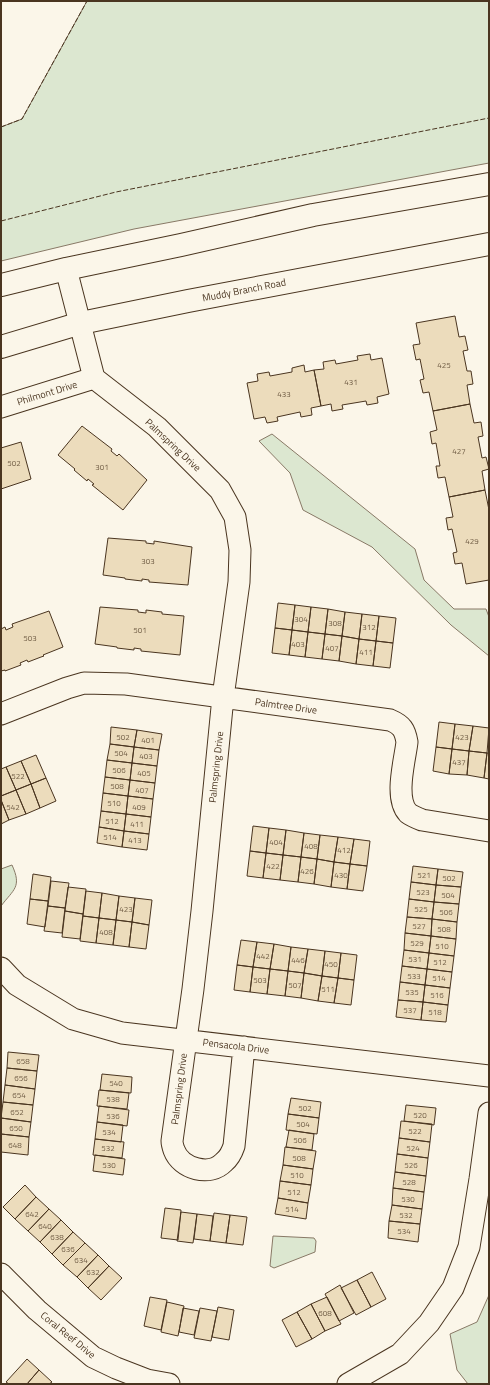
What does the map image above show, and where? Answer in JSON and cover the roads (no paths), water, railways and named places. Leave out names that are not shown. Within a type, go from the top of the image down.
[{"type":"main road","points":[[1,285],[66,269],[313,215],[489,184]]},
{"type":"main road","name":"Muddy Branch Road","points":[[1,347],[80,324],[188,301],[489,244]]},
{"type":"street","points":[[66,269],[94,378]]},
{"type":"street","name":"Philmont Drive","points":[[1,406],[94,378]]},
{"type":"street","name":"Palmspring Drive","points":[[94,378],[157,427],[220,490],[235,517],[240,550],[239,582],[223,697],[202,911],[193,989],[172,1140],[173,1150],[178,1158],[185,1164],[194,1168],[208,1170],[216,1168],[224,1163],[230,1155],[234,1146],[244,1047]]},
{"type":"street","name":"Palmtree Drive","points":[[1,714],[67,688],[84,683],[126,684],[390,720],[404,728],[407,742],[400,789],[401,798],[408,812],[415,818],[422,820],[489,830]]},
{"type":"street","name":"Pensacola Drive","points":[[1,968],[9,989],[73,1020],[122,1033],[489,1076]]},
{"type":"street","points":[[348,1384],[400,1354],[429,1323],[453,1288],[469,1247],[489,1113]]},
{"type":"street","name":"Coral Reef Drive","points":[[1,1274],[37,1310],[93,1357],[147,1380],[169,1384]]}]
